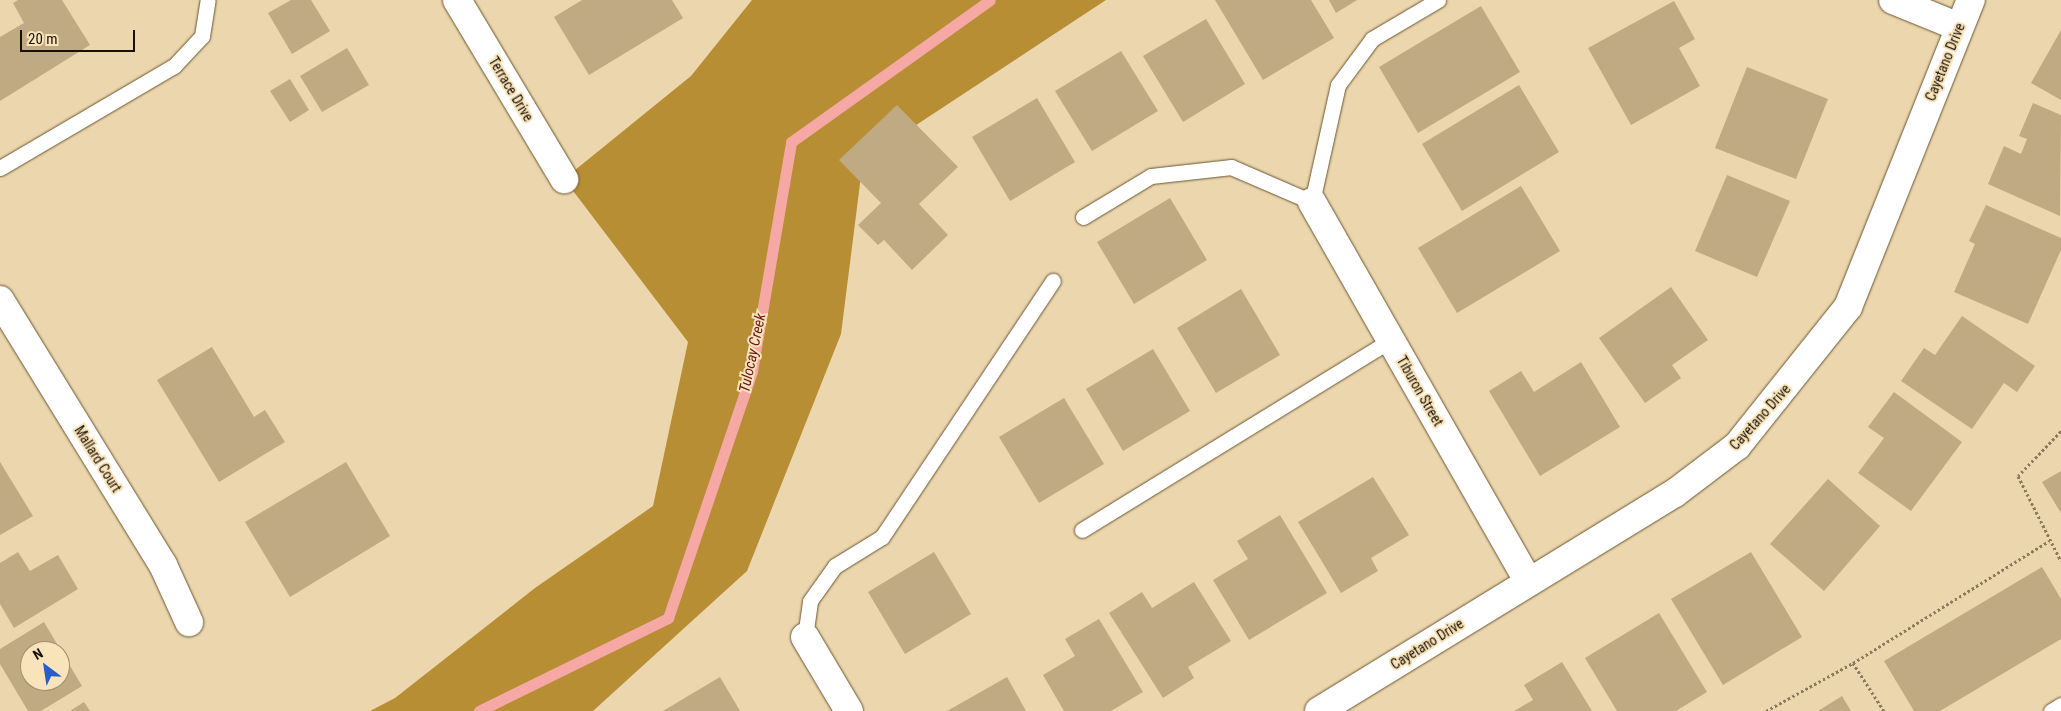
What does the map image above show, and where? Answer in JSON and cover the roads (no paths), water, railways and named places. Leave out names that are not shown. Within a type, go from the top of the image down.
[{"type":"street","name":"Terrace Drive","points":[[457,0],[564,178]]},
{"type":"street","points":[[1893,0],[1959,27]]},
{"type":"street","name":"Cayetano Drive","points":[[1319,711],[1528,581],[1675,493],[1737,446],[1783,393],[1848,306],[1971,0]]},
{"type":"street","name":"Tiburon Street","points":[[1312,202],[1528,581]]},
{"type":"street","name":"Mallard Court","points":[[0,300],[163,565],[189,622]]},
{"type":"street","points":[[805,637],[849,711]]},
{"type":"lane","points":[[0,168],[174,66],[202,36],[208,0]]},
{"type":"lane","points":[[1083,217],[1151,176],[1231,167],[1312,202],[1338,85],[1372,39],[1438,0]]},
{"type":"lane","points":[[805,637],[810,601],[835,566],[882,537],[1053,281]]},
{"type":"lane","points":[[1082,530],[1391,340]]},
{"type":"lane","points":[[2051,711],[2061,705]]},
{"type":"waterway","name":"Tulocay Creek","points":[[479,711],[668,618],[752,371],[791,142],[990,0]]}]
